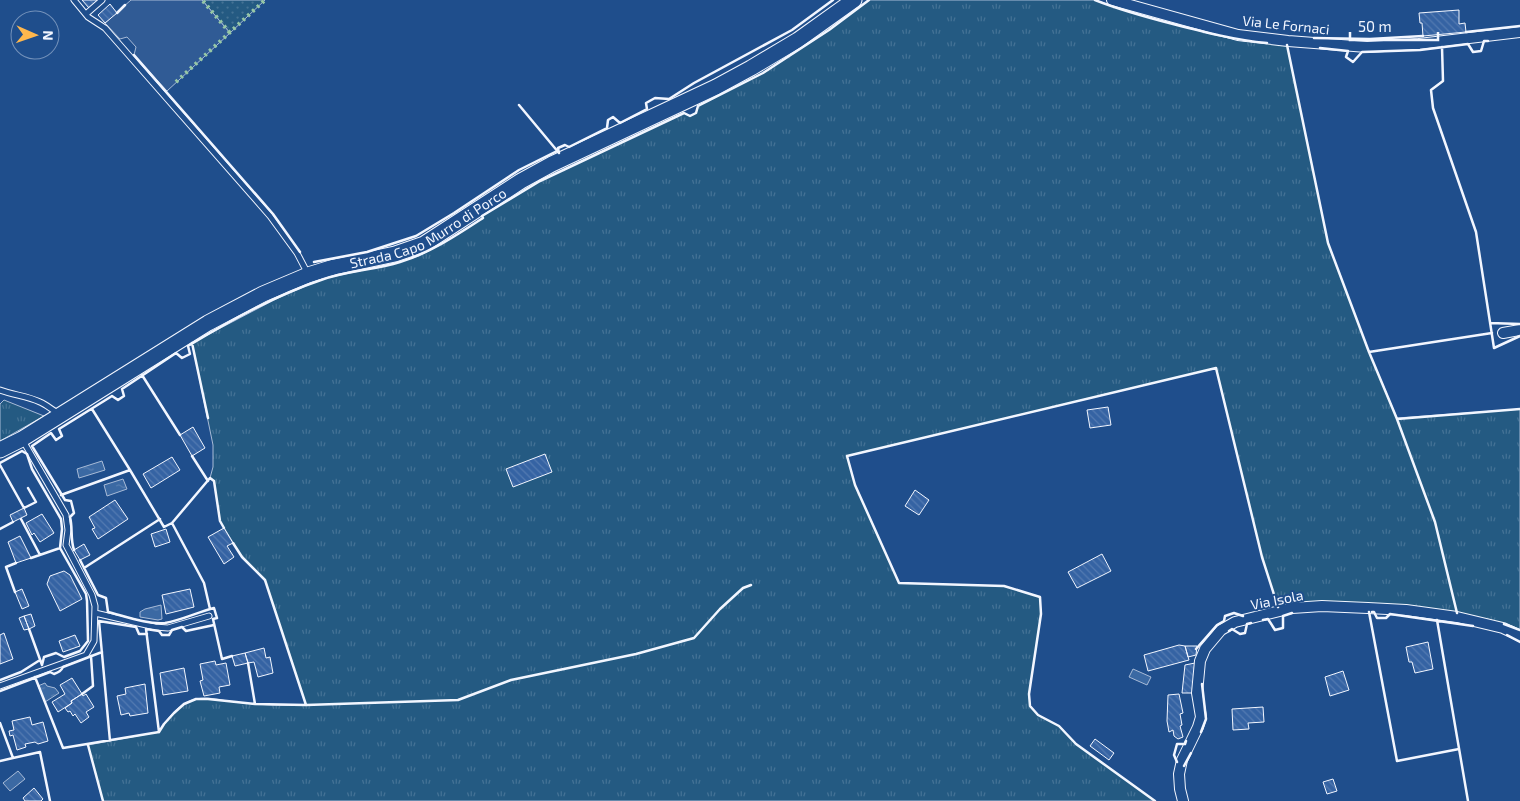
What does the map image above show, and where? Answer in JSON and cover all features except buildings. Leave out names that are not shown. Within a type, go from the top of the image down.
[{"type":"street","name":"Strada Capo Murro di Porco","points":[[0,450],[22,439],[208,323],[263,294],[308,275],[334,267],[395,254],[424,244],[521,181],[552,164],[716,87],[751,68],[798,40],[854,0]]},
{"type":"street","name":"Via Le Fornaci","points":[[1112,0],[1238,35],[1288,41],[1367,46],[1419,44],[1520,32]]},
{"type":"street","points":[[1502,333],[1520,330]]},
{"type":"street","name":"Via Isola","points":[[1183,801],[1179,774],[1182,760],[1201,717],[1197,693],[1200,661],[1204,649],[1221,630],[1235,622],[1292,608],[1322,606],[1368,608],[1406,610],[1457,617],[1502,628],[1520,636]]},
{"type":"lane","points":[[74,0],[86,14],[105,28],[270,216],[297,253],[308,275]]},
{"type":"lane","points":[[86,14],[102,0]]},
{"type":"lane","points":[[0,390],[42,402],[50,410],[61,415]]},
{"type":"lane","points":[[0,686],[86,655],[94,641],[95,613],[92,595],[66,545],[68,530],[66,515],[22,439]]},
{"type":"lane","points":[[95,613],[155,627],[168,628],[209,616]]},
{"type":"green space","points":[[202,0],[265,0],[230,33]]},
{"type":"green space","points":[[869,0],[1095,0],[1150,18],[1219,36],[1244,41],[1287,45],[1328,243],[1369,352],[1397,418],[1520,409],[1520,630],[1512,626],[1457,613],[1278,607],[1262,557],[1216,368],[847,456],[855,485],[899,583],[1004,586],[1040,597],[1041,614],[1029,694],[1030,706],[1038,715],[1059,726],[1076,744],[1155,801],[103,801],[88,745],[159,732],[174,711],[185,703],[201,698],[262,705],[306,705],[265,580],[242,557],[220,521],[214,481],[210,478],[213,467],[213,445],[192,343],[276,299],[322,279],[392,264],[419,256],[438,246],[483,218],[482,216],[540,181],[684,113],[690,116],[696,113],[698,106],[763,73],[829,30]]},
{"type":"green space","points":[[4,400],[44,416],[0,441],[0,404]]},
{"type":"shaded area","points":[[131,0],[202,0],[230,33],[167,91],[134,55],[136,47],[127,37],[120,39],[105,23]]},
{"type":"water","points":[[102,461],[105,470],[79,478],[77,469]]},
{"type":"water","points":[[123,479],[127,489],[107,496],[104,485]]},
{"type":"water","points":[[161,605],[162,619],[140,617],[140,612],[145,609]]},
{"type":"water","points":[[1133,669],[1151,677],[1147,685],[1129,677]]},
{"type":"water","points":[[45,683],[47,686],[55,688],[59,693],[45,702],[38,686]]},
{"type":"water","points":[[18,771],[25,779],[10,791],[3,783]]},
{"type":"hedge","points":[[176,82],[265,0]]},
{"type":"hedge","points":[[203,1],[230,33]]},
{"type":"wall","points":[[519,105],[559,153],[558,148],[565,145],[569,147],[607,128],[608,120],[613,117],[620,123],[647,109],[646,103],[655,98],[669,99],[694,83],[792,30],[833,0]]},
{"type":"wall","points":[[74,550],[70,517],[74,513],[71,501],[65,500],[32,446],[51,433],[56,440],[62,436],[59,429],[112,396],[118,400],[124,396],[122,389],[176,353],[182,358],[190,354],[188,346],[253,309],[321,280],[390,265],[422,254],[453,237],[483,218],[482,216],[540,181],[684,113],[690,116],[696,113],[698,106],[763,73],[829,30],[869,0]]},
{"type":"wall","points":[[1095,0],[1133,13],[1196,30],[1231,38],[1267,43]]},
{"type":"wall","points":[[117,13],[125,5]]},
{"type":"wall","points":[[1466,32],[1520,26]]},
{"type":"wall","points":[[1314,38],[1370,39],[1423,36]]},
{"type":"wall","points":[[1320,48],[1348,51],[1346,57],[1353,62],[1362,52],[1420,50],[1468,44],[1473,52],[1481,51],[1484,41],[1488,41]]},
{"type":"wall","points":[[1287,45],[1328,243],[1435,522],[1457,613]]},
{"type":"wall","points":[[1442,47],[1443,81],[1431,90],[1433,108],[1476,232],[1494,348],[1520,336]]},
{"type":"wall","points":[[134,55],[273,214],[300,252]]},
{"type":"wall","points":[[314,262],[367,252],[416,236],[519,170],[557,151]]},
{"type":"wall","points":[[1490,323],[1520,324]]},
{"type":"wall","points":[[1369,352],[1492,333]]},
{"type":"wall","points":[[192,343],[208,418]]},
{"type":"wall","points":[[1155,801],[1076,744],[1059,726],[1038,715],[1030,706],[1029,694],[1041,614],[1040,597],[1004,586],[899,583],[855,485],[847,456],[1216,368],[1262,557],[1278,607]]},
{"type":"wall","points":[[142,375],[180,435]]},
{"type":"wall","points":[[92,409],[164,527],[172,523],[210,478],[214,481],[220,521],[224,528]]},
{"type":"wall","points":[[1397,419],[1520,409]]},
{"type":"wall","points":[[0,463],[22,451],[27,454],[32,469],[61,519],[60,548]]},
{"type":"wall","points":[[192,456],[208,481]]},
{"type":"wall","points":[[0,465],[24,508],[36,502],[28,488]]},
{"type":"wall","points":[[61,495],[130,470]]},
{"type":"wall","points":[[21,519],[40,555]]},
{"type":"wall","points":[[84,568],[160,519]]},
{"type":"wall","points":[[0,529],[13,522]]},
{"type":"wall","points":[[172,523],[204,583],[210,609]]},
{"type":"wall","points":[[233,543],[242,557],[265,580],[306,705]]},
{"type":"wall","points":[[29,629],[42,665],[44,657],[56,653],[64,657],[80,651],[88,641],[86,594],[60,548],[31,558]]},
{"type":"wall","points":[[80,560],[98,595],[106,598],[108,612],[136,620],[165,623],[214,608],[217,618],[213,619],[222,659],[232,656]]},
{"type":"wall","points":[[15,592],[6,567],[16,563]]},
{"type":"wall","points":[[35,677],[63,748],[159,732],[164,724],[184,704],[196,699],[255,704],[306,705],[458,700],[511,680],[636,654],[694,638],[720,609],[743,588],[751,585]]},
{"type":"wall","points":[[1369,612],[1397,761],[1459,749]]},
{"type":"wall","points":[[1372,612],[1374,612],[1377,618],[1386,618],[1390,614],[1473,626]]},
{"type":"wall","points":[[1196,649],[1217,625],[1224,621],[1225,616],[1234,613],[1243,616]]},
{"type":"wall","points":[[1263,620],[1268,619],[1275,630],[1283,628],[1283,616],[1292,613]]},
{"type":"wall","points":[[1437,620],[1468,801]]},
{"type":"wall","points":[[110,741],[99,621],[136,627],[139,634],[147,634]]},
{"type":"wall","points":[[1229,631],[1232,629],[1240,634],[1245,633],[1247,624],[1251,623]]},
{"type":"wall","points":[[1504,624],[1520,630]]},
{"type":"wall","points":[[159,732],[146,629],[159,631],[162,635],[169,635],[172,630],[182,627],[186,631],[214,625]]},
{"type":"wall","points":[[1507,635],[1520,642]]},
{"type":"wall","points":[[0,691],[50,672],[54,674],[63,667],[102,652]]},
{"type":"wall","points":[[82,694],[93,686],[91,656]]},
{"type":"wall","points":[[0,680],[21,672],[40,660]]},
{"type":"wall","points":[[248,663],[255,704]]},
{"type":"wall","points":[[1201,732],[1206,719],[1202,684]]},
{"type":"wall","points":[[0,723],[13,758],[0,761]]},
{"type":"wall","points":[[1177,762],[1174,755],[1177,744],[1185,744],[1186,741]]},
{"type":"wall","points":[[88,745],[103,801]]},
{"type":"wall","points":[[13,758],[40,752],[50,801]]},
{"type":"wall","points":[[1184,766],[1191,753]]}]
